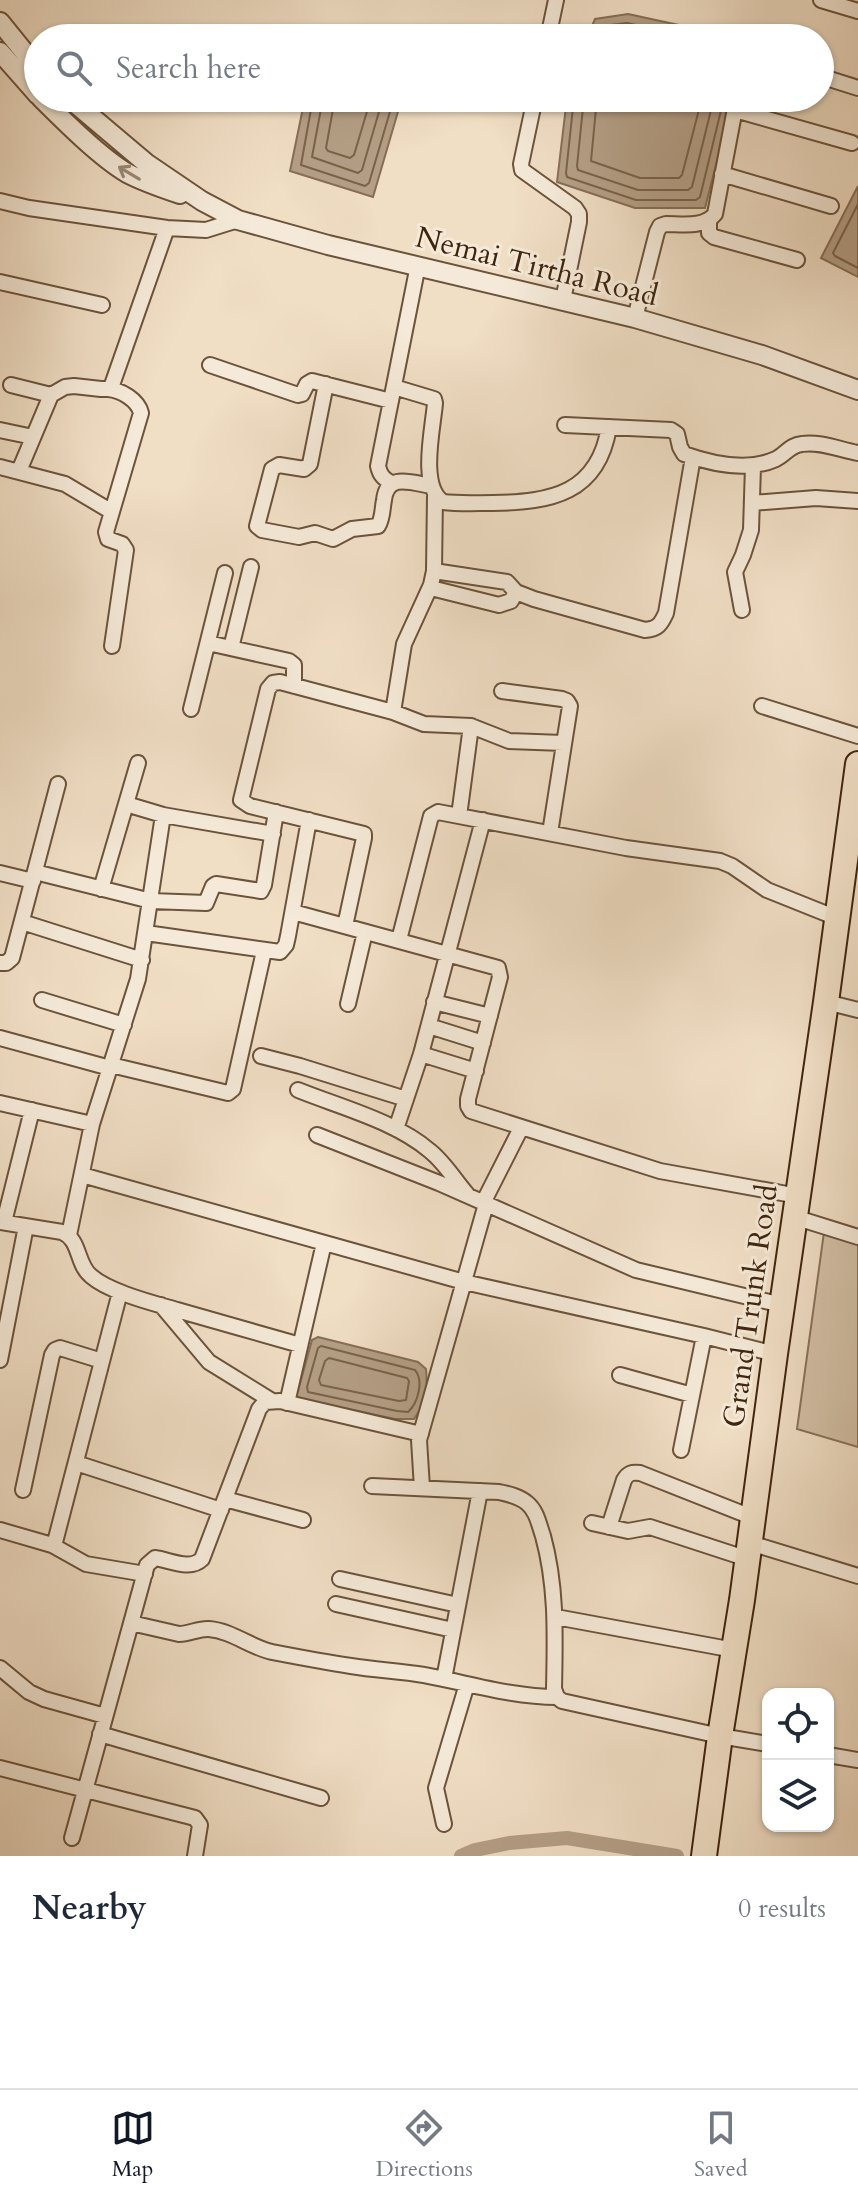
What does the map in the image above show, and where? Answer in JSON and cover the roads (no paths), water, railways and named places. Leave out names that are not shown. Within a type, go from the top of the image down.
[{"type":"main road","name":"Grand Trunk Road","points":[[704,1856],[837,918],[851,874],[858,764]]},
{"type":"street","points":[[551,24],[556,0]]},
{"type":"street","points":[[828,1],[858,11]]},
{"type":"street","points":[[0,22],[24,52]]},
{"type":"street","name":"Nemai Tirtha Road","points":[[0,52],[24,78]]},
{"type":"street","points":[[834,80],[858,88]]},
{"type":"street","name":"Nemai Tirtha Road","points":[[57,112],[123,170],[143,181],[202,201]]},
{"type":"street","name":"Nemai Tirtha Road","points":[[86,112],[146,163],[202,201],[238,220],[328,245],[635,318],[762,355],[858,390]]},
{"type":"street","points":[[532,112],[522,170],[579,214],[563,300]]},
{"type":"street","points":[[635,318],[658,229],[666,224],[709,221],[715,214],[734,112]]},
{"type":"street","points":[[760,112],[852,143]]},
{"type":"street","points":[[722,174],[831,206]]},
{"type":"street","points":[[0,202],[167,228],[206,230],[238,220]]},
{"type":"street","points":[[709,221],[709,233],[714,237],[797,260]]},
{"type":"street","points":[[108,389],[115,378],[167,228]]},
{"type":"street","points":[[391,483],[379,472],[378,466],[418,265]]},
{"type":"street","points":[[0,282],[102,305]]},
{"type":"street","points":[[210,365],[298,395],[302,394],[309,381],[434,399],[428,468],[434,491],[434,571],[431,588],[404,644],[393,712]]},
{"type":"street","points":[[326,384],[310,464],[304,469],[279,465],[272,469],[257,526],[262,530],[299,537],[315,533],[333,539],[352,529],[372,529],[382,520],[386,488],[398,482],[434,491],[443,502],[448,503],[524,502],[567,492],[602,457],[609,427]]},
{"type":"street","points":[[11,385],[51,395]]},
{"type":"street","points":[[19,471],[51,395],[65,387],[114,389],[140,408],[106,536],[122,544],[126,550],[112,646]]},
{"type":"street","points":[[565,425],[671,430],[677,434],[684,454],[732,465],[753,466],[778,458],[798,444],[808,443],[858,453]]},
{"type":"street","points":[[0,430],[33,437]]},
{"type":"street","points":[[434,571],[507,582],[516,592],[534,599],[645,630],[655,629],[666,613],[693,457]]},
{"type":"street","points":[[742,610],[735,572],[748,541],[753,466]]},
{"type":"street","points":[[0,467],[65,484],[112,512]]},
{"type":"street","points":[[752,503],[816,498],[858,501]]},
{"type":"street","points":[[231,648],[251,567]]},
{"type":"street","points":[[191,709],[225,573]]},
{"type":"street","points":[[492,603],[500,581]]},
{"type":"street","points":[[431,588],[505,604],[516,592]]},
{"type":"street","points":[[208,643],[293,662],[294,686]]},
{"type":"street","points":[[345,926],[364,834],[241,800],[268,689],[273,683],[280,682],[393,712],[431,725],[471,726],[509,741],[563,743]]},
{"type":"street","points":[[502,691],[567,701],[570,711],[550,833]]},
{"type":"street","points":[[762,706],[858,736]]},
{"type":"street","points":[[459,816],[471,726]]},
{"type":"street","points":[[101,889],[138,763]]},
{"type":"street","points":[[0,963],[12,958],[58,784]]},
{"type":"street","points":[[126,804],[163,815],[273,834]]},
{"type":"street","points":[[1,875],[34,877],[151,901],[206,903],[216,884],[261,891],[276,812]]},
{"type":"street","points":[[399,940],[431,816],[438,812],[626,848],[720,861],[767,890],[837,918]]},
{"type":"street","points":[[69,1235],[92,1124],[138,979],[163,815]]},
{"type":"street","points":[[146,933],[280,952],[286,945],[309,820]]},
{"type":"street","points":[[396,1129],[429,1026],[483,820]]},
{"type":"street","points":[[293,912],[498,968],[500,977],[468,1099],[471,1111],[660,1171],[796,1207],[858,1237]]},
{"type":"street","points":[[22,922],[142,960]]},
{"type":"street","points":[[348,1004],[365,932]]},
{"type":"street","points":[[0,1038],[228,1093],[233,1089],[264,951]]},
{"type":"street","points":[[42,1000],[124,1025]]},
{"type":"street","points":[[434,1002],[490,1016]]},
{"type":"street","points":[[826,1002],[858,1010]]},
{"type":"street","points":[[429,1026],[483,1043]]},
{"type":"street","points":[[421,1054],[476,1071]]},
{"type":"street","points":[[261,1056],[406,1099]]},
{"type":"street","points":[[298,1090],[415,1139],[433,1153],[469,1196]]},
{"type":"street","points":[[0,1103],[92,1124]]},
{"type":"street","points":[[32,1110],[2,1222],[69,1235],[91,1276],[120,1292],[300,1345]]},
{"type":"street","points":[[422,1488],[421,1434],[485,1204],[521,1128]]},
{"type":"street","points":[[317,1135],[469,1196],[636,1270],[782,1305]]},
{"type":"street","points":[[82,1175],[464,1282],[775,1354]]},
{"type":"street","points":[[0,1360],[26,1226]]},
{"type":"street","points":[[280,1402],[300,1345],[324,1243]]},
{"type":"street","points":[[54,1546],[120,1292]]},
{"type":"street","points":[[160,1305],[209,1362],[280,1402]]},
{"type":"street","points":[[681,1450],[704,1336]]},
{"type":"street","points":[[23,1490],[55,1350],[60,1348],[102,1361]]},
{"type":"street","points":[[620,1375],[692,1395]]},
{"type":"street","points":[[72,1838],[150,1561],[155,1558],[190,1565],[199,1563],[259,1409],[265,1402],[280,1402],[421,1434]]},
{"type":"street","points":[[76,1463],[223,1505],[303,1520]]},
{"type":"street","points":[[609,1527],[624,1480],[633,1472],[754,1518]]},
{"type":"street","points":[[372,1486],[480,1491],[514,1495],[527,1503],[534,1512],[550,1567],[556,1617],[554,1689],[557,1697]]},
{"type":"street","points":[[444,1679],[480,1491]]},
{"type":"street","points":[[592,1523],[628,1531],[650,1527],[858,1576]]},
{"type":"street","points":[[0,1530],[54,1546],[86,1564],[145,1574]]},
{"type":"street","points":[[340,1579],[458,1605]]},
{"type":"street","points":[[336,1604],[453,1630]]},
{"type":"street","points":[[556,1617],[734,1650]]},
{"type":"street","points":[[131,1623],[179,1634],[203,1628],[213,1629],[269,1651],[444,1679],[531,1697],[557,1697],[571,1704],[762,1743]]},
{"type":"street","points":[[0,1668],[29,1692],[44,1699],[105,1716]]},
{"type":"street","points":[[444,1824],[436,1788],[467,1684]]},
{"type":"street","points":[[100,1734],[321,1798]]},
{"type":"street","points":[[834,1756],[858,1760]]},
{"type":"street","points":[[0,1768],[195,1818],[200,1825],[195,1856]]},
{"type":"water","points":[[628,14],[674,24],[593,24],[595,19]]},
{"type":"water","points":[[302,112],[398,112],[373,197],[290,171]]},
{"type":"water","points":[[565,112],[729,112],[705,208],[635,208],[557,182]]},
{"type":"water","points":[[858,186],[858,277],[821,258]]},
{"type":"water","points":[[318,1337],[418,1362],[426,1369],[426,1389],[424,1401],[414,1419],[395,1419],[296,1398],[312,1340]]},
{"type":"waterway","points":[[461,1856],[509,1843],[567,1838],[677,1856]]}]
